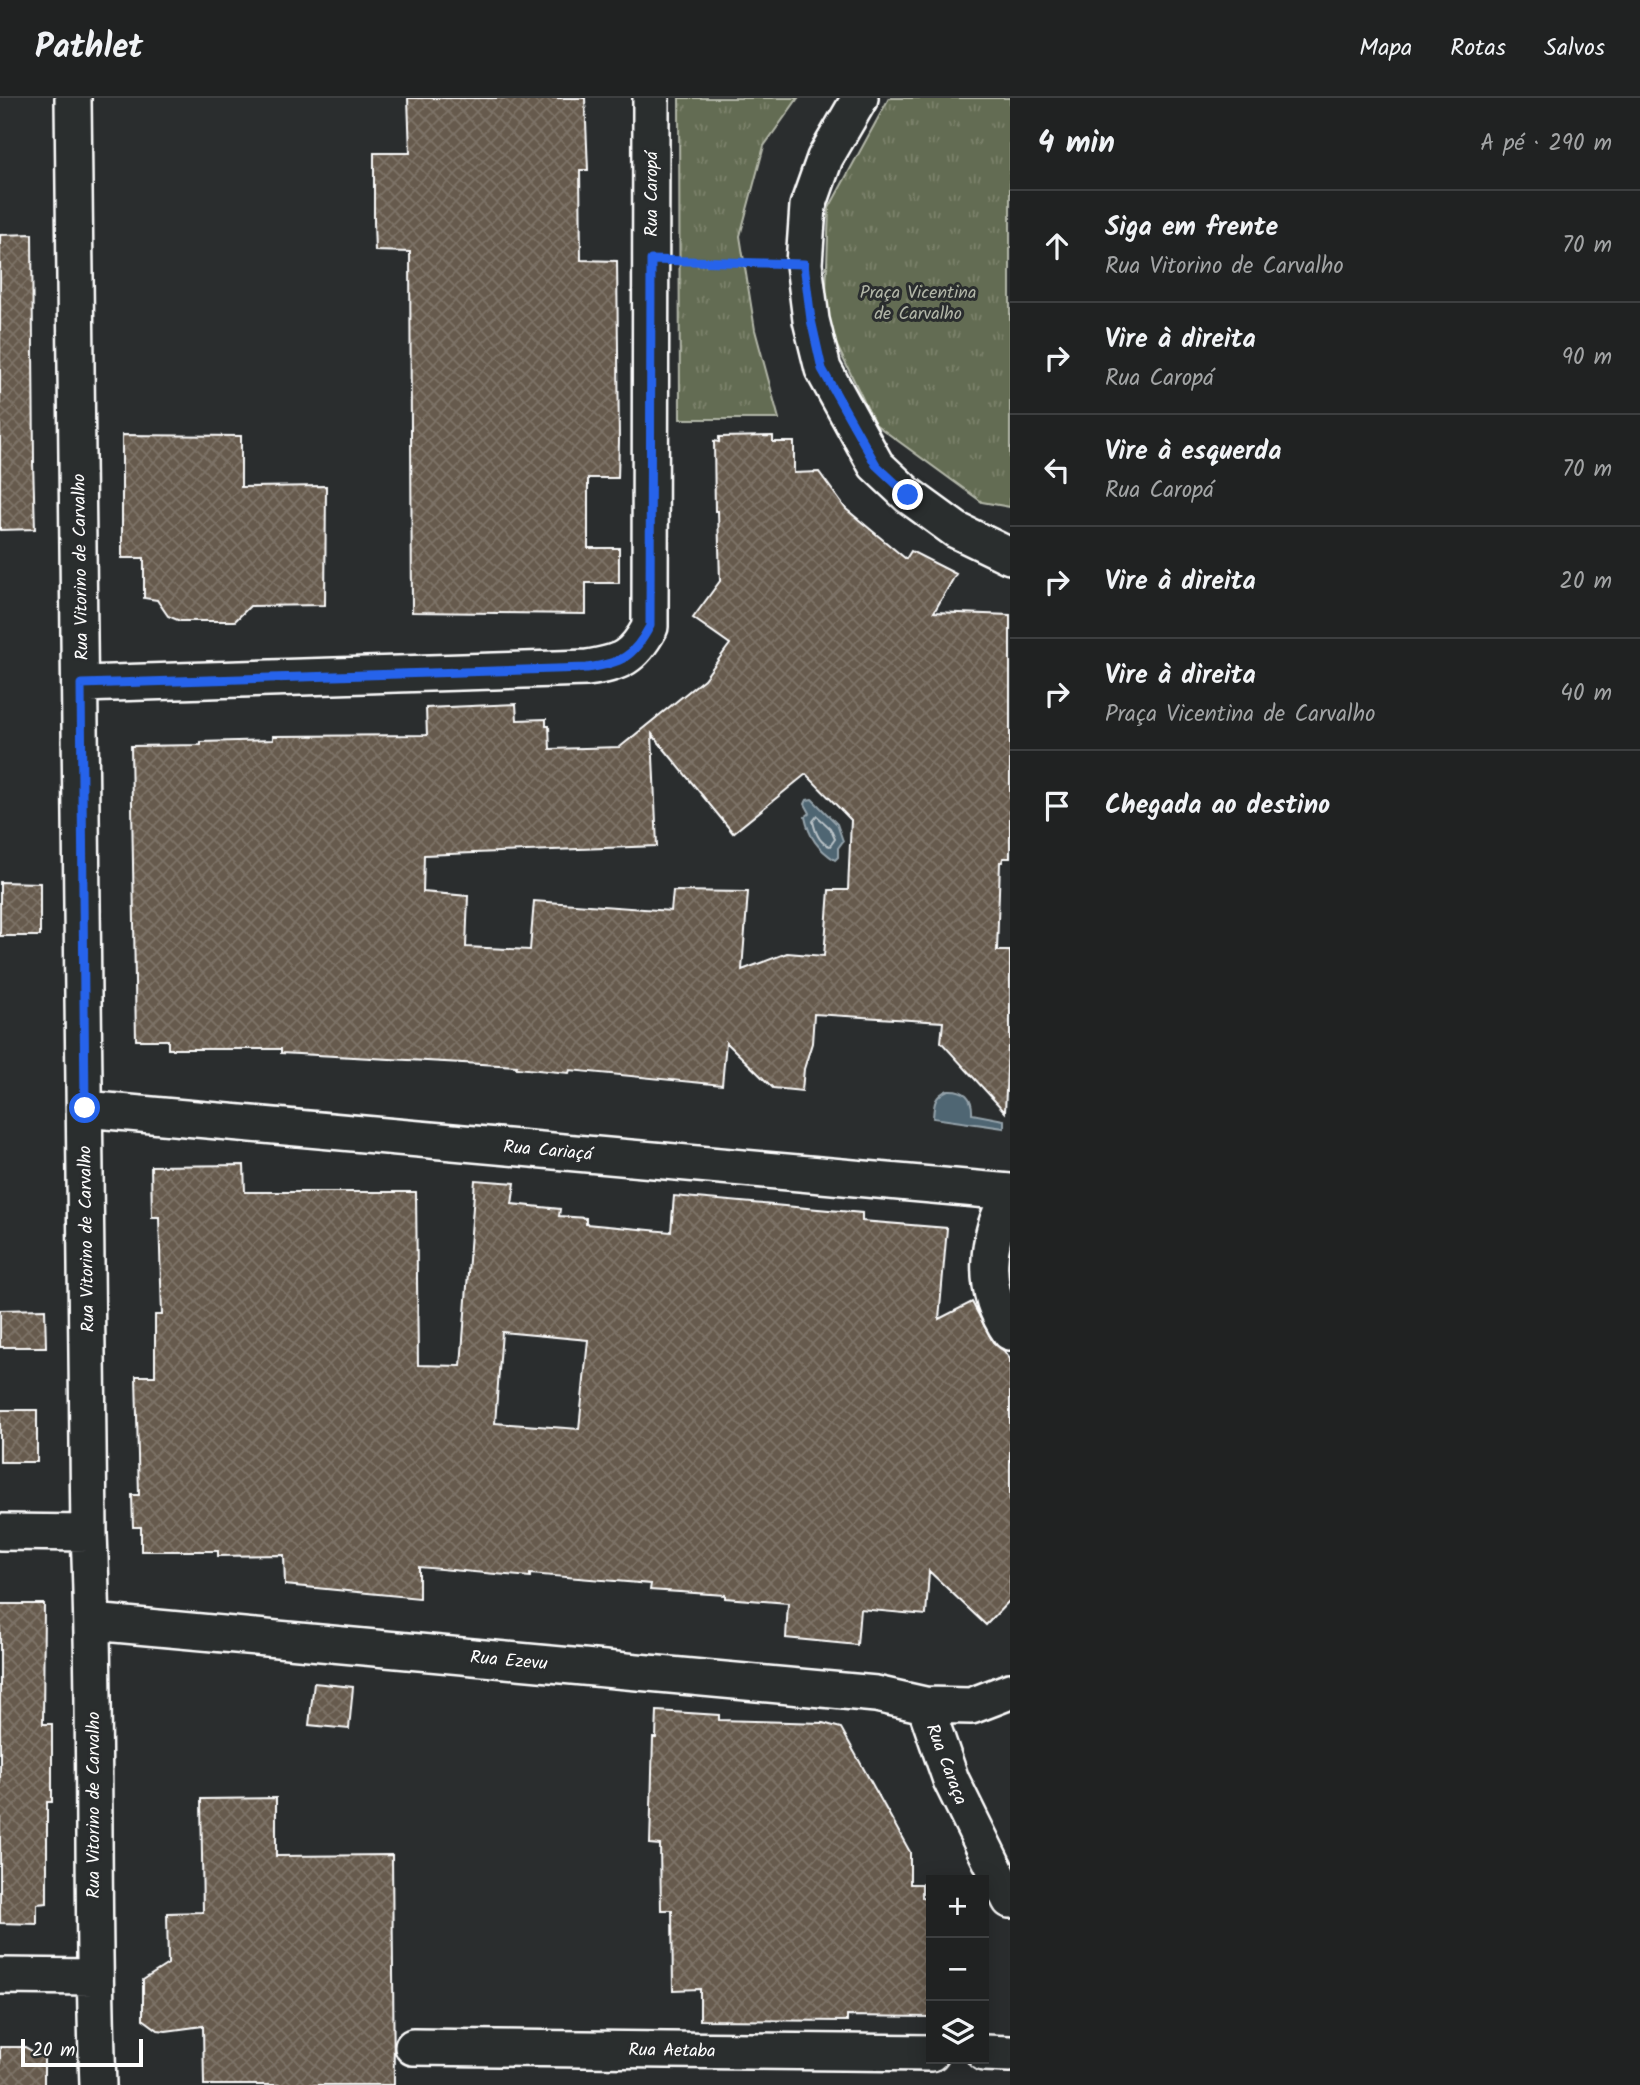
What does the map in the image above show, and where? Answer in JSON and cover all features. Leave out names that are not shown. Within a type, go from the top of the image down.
[{"type":"street","name":"Rua Vitorino de Carvalho","points":[[74,98],[89,1533],[93,1622],[94,1977],[98,2085]]},
{"type":"street","name":"Rua Caropá","points":[[81,684],[587,668],[614,664],[630,656],[650,626],[651,98]]},
{"type":"street","points":[[860,98],[825,158],[808,206],[804,264],[811,320],[822,369],[876,465],[908,495],[956,530],[1010,556]]},
{"type":"street","name":"Rua Cariaçá","points":[[85,1108],[1010,1193]]},
{"type":"street","points":[[1010,1193],[999,1213],[989,1258],[990,1282],[996,1304],[1010,1332]]},
{"type":"street","points":[[0,1532],[89,1533]]},
{"type":"street","name":"Rua Ezevu","points":[[93,1622],[876,1694],[925,1705]]},
{"type":"street","name":"Rua Caraça","points":[[1010,1692],[971,1706],[925,1705],[951,1780],[1010,1900]]},
{"type":"street","points":[[0,1976],[94,1977]]},
{"type":"street","name":"Rua Aetaba","points":[[413,2047],[926,2053]]},
{"type":"street","points":[[989,2053],[1010,2054]]},
{"type":"path","points":[[651,260],[804,264]]},
{"type":"green space","points":[[679,98],[798,98],[764,146],[740,236],[755,330],[779,419],[680,419]]},
{"type":"green space","name":"Praça Vicentina de Carvalho","points":[[889,98],[1010,98],[1010,507],[982,502],[875,424],[825,321],[829,208]]},
{"type":"water","points":[[812,799],[837,824],[843,841],[835,860],[819,847],[809,831],[805,817],[810,813],[805,804]]},
{"type":"water","points":[[948,1090],[966,1095],[971,1103],[972,1114],[1004,1120],[1004,1128],[933,1118],[936,1101]]},
{"type":"building","points":[[408,98],[585,98],[588,170],[580,170],[581,260],[617,261],[619,441],[618,478],[588,478],[588,548],[619,548],[619,583],[586,583],[586,614],[412,612],[410,252],[375,251],[374,223],[374,153],[410,153]]},
{"type":"building","points":[[32,234],[35,529],[0,530],[0,235]]},
{"type":"building","points":[[122,435],[241,436],[241,487],[326,486],[325,605],[250,606],[235,621],[180,621],[168,616],[157,600],[144,598],[144,558],[122,558]]},
{"type":"building","points":[[773,436],[773,442],[794,442],[794,473],[819,472],[846,509],[906,559],[911,551],[956,574],[934,612],[1010,615],[1010,858],[1003,858],[1000,862],[997,951],[1010,951],[1010,1047],[1005,1112],[941,1042],[943,1022],[814,1014],[812,1043],[804,1069],[802,1091],[773,1088],[726,1042],[722,1085],[570,1070],[569,1073],[516,1068],[517,1066],[281,1053],[281,1049],[168,1049],[168,1040],[136,1040],[131,746],[273,740],[273,736],[427,735],[426,708],[516,704],[517,720],[546,719],[550,749],[620,747],[704,679],[730,644],[693,618],[720,581],[714,441],[719,442],[719,437]],"holes":[[[652,734],[733,833],[806,774],[851,820],[848,890],[829,890],[824,956],[787,953],[742,970],[748,892],[673,891],[671,911],[534,901],[530,950],[466,947],[468,896],[423,892],[424,855],[657,846]]]},
{"type":"building","points":[[0,882],[40,883],[40,936],[0,936]]},
{"type":"building","points":[[244,1165],[245,1192],[416,1192],[418,1365],[461,1366],[475,1180],[515,1183],[512,1204],[560,1209],[559,1216],[586,1218],[586,1224],[671,1232],[674,1196],[862,1213],[862,1221],[947,1228],[939,1319],[972,1302],[993,1342],[1010,1359],[1010,1600],[986,1625],[929,1571],[926,1615],[860,1609],[857,1645],[786,1638],[788,1603],[650,1590],[651,1584],[419,1567],[419,1598],[285,1585],[284,1555],[218,1556],[218,1551],[141,1551],[141,1527],[133,1527],[132,1495],[139,1495],[136,1376],[155,1376],[155,1315],[162,1315],[159,1217],[152,1217],[151,1166]],"holes":[[[502,1332],[588,1340],[579,1429],[495,1423]]]},
{"type":"building","points":[[45,1309],[46,1347],[0,1347],[0,1310]]},
{"type":"building","points":[[0,1410],[37,1410],[37,1462],[0,1462]]},
{"type":"building","points":[[0,1604],[44,1604],[43,1724],[52,1724],[52,1802],[47,1802],[47,1903],[37,1904],[37,1924],[0,1923]]},
{"type":"building","points":[[314,1683],[353,1687],[349,1729],[309,1725]]},
{"type":"building","points":[[657,1711],[719,1715],[719,1720],[823,1723],[841,1728],[910,1852],[910,1884],[922,1884],[922,1897],[926,1898],[926,2017],[847,2016],[847,2021],[700,2020],[700,1989],[673,1990],[672,1910],[661,1910],[660,1845],[650,1844],[653,1738],[656,1738]]},
{"type":"building","points":[[276,1798],[276,1856],[392,1855],[394,2085],[204,2085],[203,2026],[166,2031],[158,2030],[143,2019],[143,1980],[168,1964],[167,1913],[203,1912],[201,1799]]},
{"type":"building","points":[[0,2047],[25,2047],[44,2058],[44,2085],[0,2085]]},
{"type":"route","points":[[85,1108],[81,684],[587,668],[614,664],[630,656],[650,626],[651,260],[804,264],[811,320],[822,369],[876,465],[908,495]]}]
